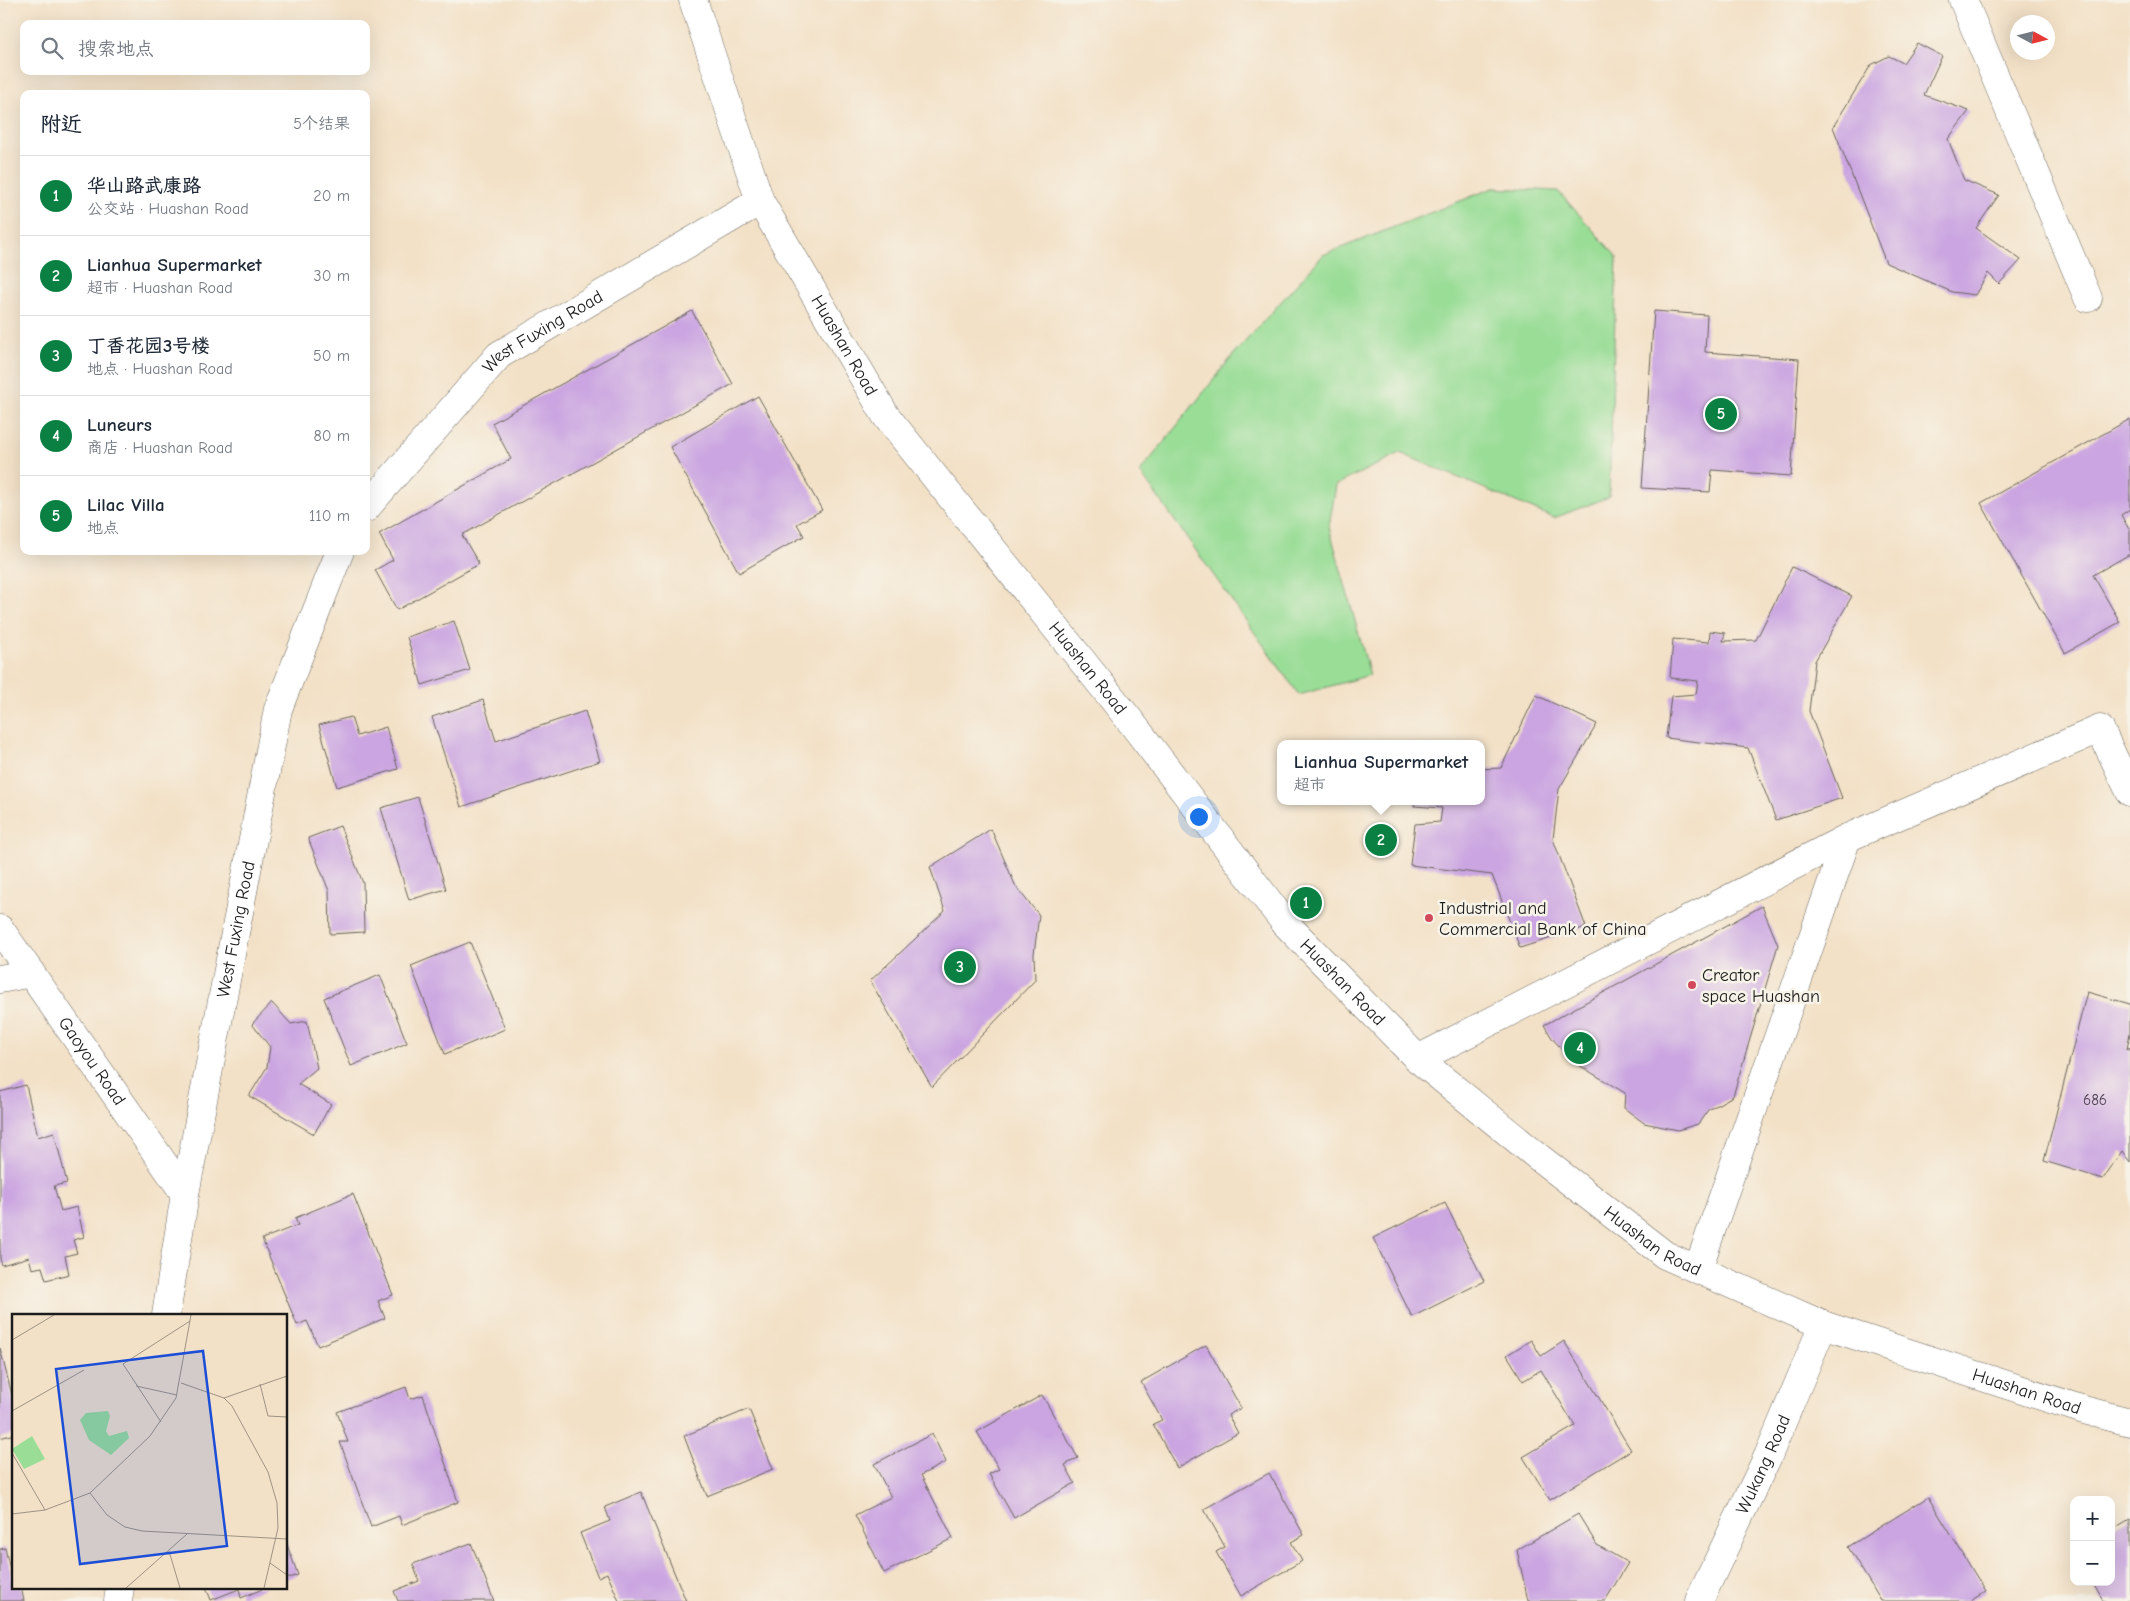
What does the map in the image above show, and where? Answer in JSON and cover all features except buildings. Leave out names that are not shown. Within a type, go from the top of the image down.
[{"type":"street","name":"Huashan Road","points":[[693,0],[760,201],[886,416],[1128,718],[1285,923],[1418,1059],[1537,1156],[1665,1255],[1823,1325],[2084,1410],[2130,1422]]},
{"type":"street","points":[[1963,0],[2088,298]]},
{"type":"street","name":"West Fuxing Road","points":[[370,503],[498,355],[760,201]]},
{"type":"street","name":"West Fuxing Road","points":[[166,1314],[185,1194],[278,709],[338,555]]},
{"type":"street","points":[[1418,1059],[1847,838],[2100,729],[2130,792]]},
{"type":"street","points":[[1698,1269],[1847,838]]},
{"type":"street","name":"Gaoyou Road","points":[[0,929],[185,1194]]},
{"type":"street","points":[[0,979],[31,974]]},
{"type":"street","name":"Wukang Road","points":[[1699,1601],[1768,1456],[1823,1325]]},
{"type":"street","points":[[118,1601],[120,1588]]},
{"type":"green space","points":[[1493,188],[1558,191],[1617,257],[1609,497],[1554,518],[1400,453],[1336,485],[1329,527],[1370,675],[1299,695],[1140,472],[1234,354],[1323,255]]},
{"type":"place","name":"Lilac Villa","points":[[1721,414]]},
{"type":"place","name":"Lianhua Supermarket","points":[[1381,840]]},
{"type":"place","name":"华山路武康路","points":[[1306,903]]},
{"type":"place","name":"Industrial and Commercial Bank of China","points":[[1429,918]]},
{"type":"place","name":"丁香花园3号楼","points":[[960,967]]},
{"type":"place","name":"Creator space Huashan","points":[[1692,985]]},
{"type":"place","name":"Luneurs","points":[[1580,1048]]}]
